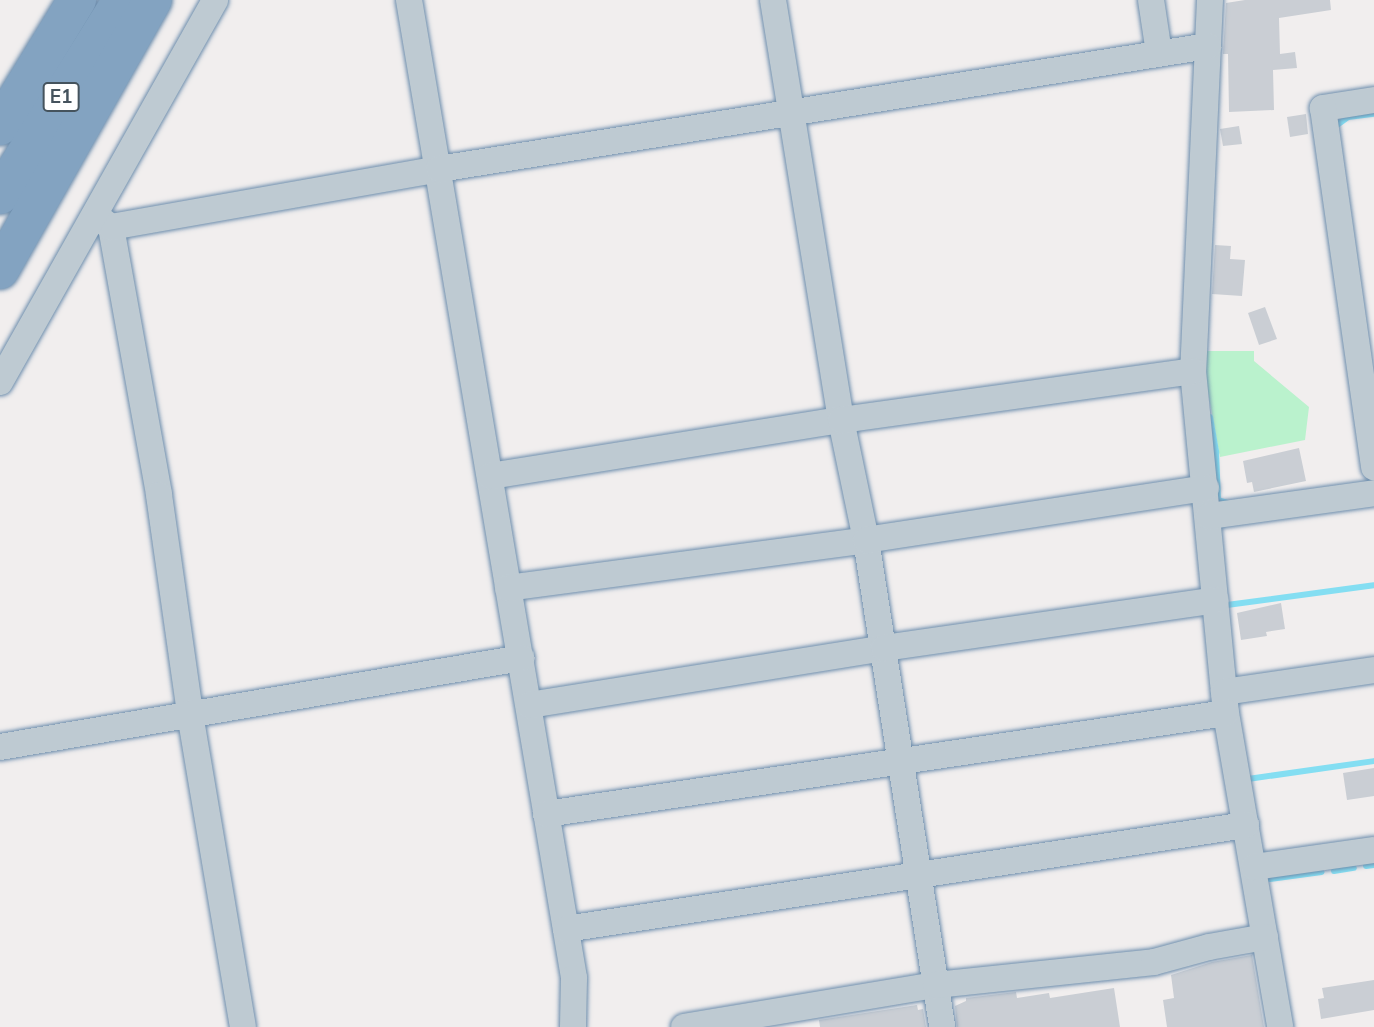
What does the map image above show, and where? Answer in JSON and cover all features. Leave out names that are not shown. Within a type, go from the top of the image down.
[{"type":"highway","name":"E1","points":[[0,126],[77,0]]},
{"type":"highway","name":"E1","points":[[0,195],[122,0]]},
{"type":"highway","points":[[0,270],[153,0]]},
{"type":"street","points":[[0,382],[103,221],[215,0]]},
{"type":"street","points":[[409,0],[574,978],[573,1027]]},
{"type":"street","points":[[773,0],[841,420],[866,540],[884,648],[942,1027]]},
{"type":"street","points":[[1150,0],[1159,53]]},
{"type":"street","points":[[1210,0],[1193,371],[1225,702],[1280,1027]]},
{"type":"street","points":[[103,221],[1208,46]]},
{"type":"street","points":[[1374,100],[1323,108],[1374,467]]},
{"type":"street","points":[[103,221],[159,495],[191,714],[243,1027]]},
{"type":"street","points":[[489,476],[841,420],[1193,371]]},
{"type":"street","points":[[508,588],[866,540],[1206,488]]},
{"type":"street","points":[[1209,516],[1374,493]]},
{"type":"street","points":[[529,705],[884,648],[1216,600]]},
{"type":"street","points":[[0,747],[521,658]]},
{"type":"street","points":[[546,814],[901,760],[1225,702],[1374,670]]},
{"type":"street","points":[[566,929],[920,877],[1246,825]]},
{"type":"street","points":[[1254,867],[1374,850]]},
{"type":"street","points":[[684,1027],[936,985],[1154,962],[1209,947],[1265,937]]},
{"type":"green space","points":[[1205,351],[1254,351],[1254,361],[1309,407],[1305,440],[1220,457],[1205,376]]},
{"type":"building","points":[[1245,0],[1330,0],[1331,10],[1279,18],[1280,54],[1295,52],[1297,68],[1273,70],[1274,110],[1229,112],[1228,54],[1223,54],[1226,3]]},
{"type":"building","points":[[1306,114],[1308,134],[1290,137],[1287,117]]},
{"type":"building","points":[[1239,126],[1242,144],[1223,146],[1220,129]]},
{"type":"building","points":[[1215,245],[1231,246],[1230,259],[1245,260],[1242,296],[1212,294]]},
{"type":"building","points":[[1265,307],[1277,339],[1259,345],[1248,313]]},
{"type":"building","points":[[1299,448],[1306,481],[1254,492],[1252,482],[1247,483],[1243,461]]},
{"type":"building","points":[[1281,603],[1285,629],[1266,632],[1267,636],[1241,640],[1237,613]]},
{"type":"building","points":[[1374,768],[1374,796],[1347,800],[1343,773]]},
{"type":"building","points":[[1252,955],[1264,1027],[1167,1027],[1163,1000],[1174,998],[1171,975],[1212,962]]},
{"type":"building","points":[[1374,980],[1374,1010],[1321,1019],[1318,999],[1324,998],[1322,988]]},
{"type":"building","points":[[1114,988],[1120,1027],[957,1027],[955,1006],[966,1001],[966,998],[1016,992],[1017,998],[1049,993],[1050,998]]},
{"type":"building","points":[[917,1005],[918,1010],[923,1009],[926,1027],[820,1027],[819,1020]]},
{"type":"waterway","points":[[1337,125],[1348,117],[1374,114]]},
{"type":"waterway","points":[[1210,417],[1216,452],[1218,500],[1228,503]]},
{"type":"waterway","points":[[1227,605],[1374,585]]},
{"type":"waterway","points":[[1248,779],[1374,761]]},
{"type":"waterway","points":[[1366,866],[1374,865]]},
{"type":"waterway","points":[[1334,871],[1354,868]]},
{"type":"waterway","points":[[1270,879],[1322,872]]}]
